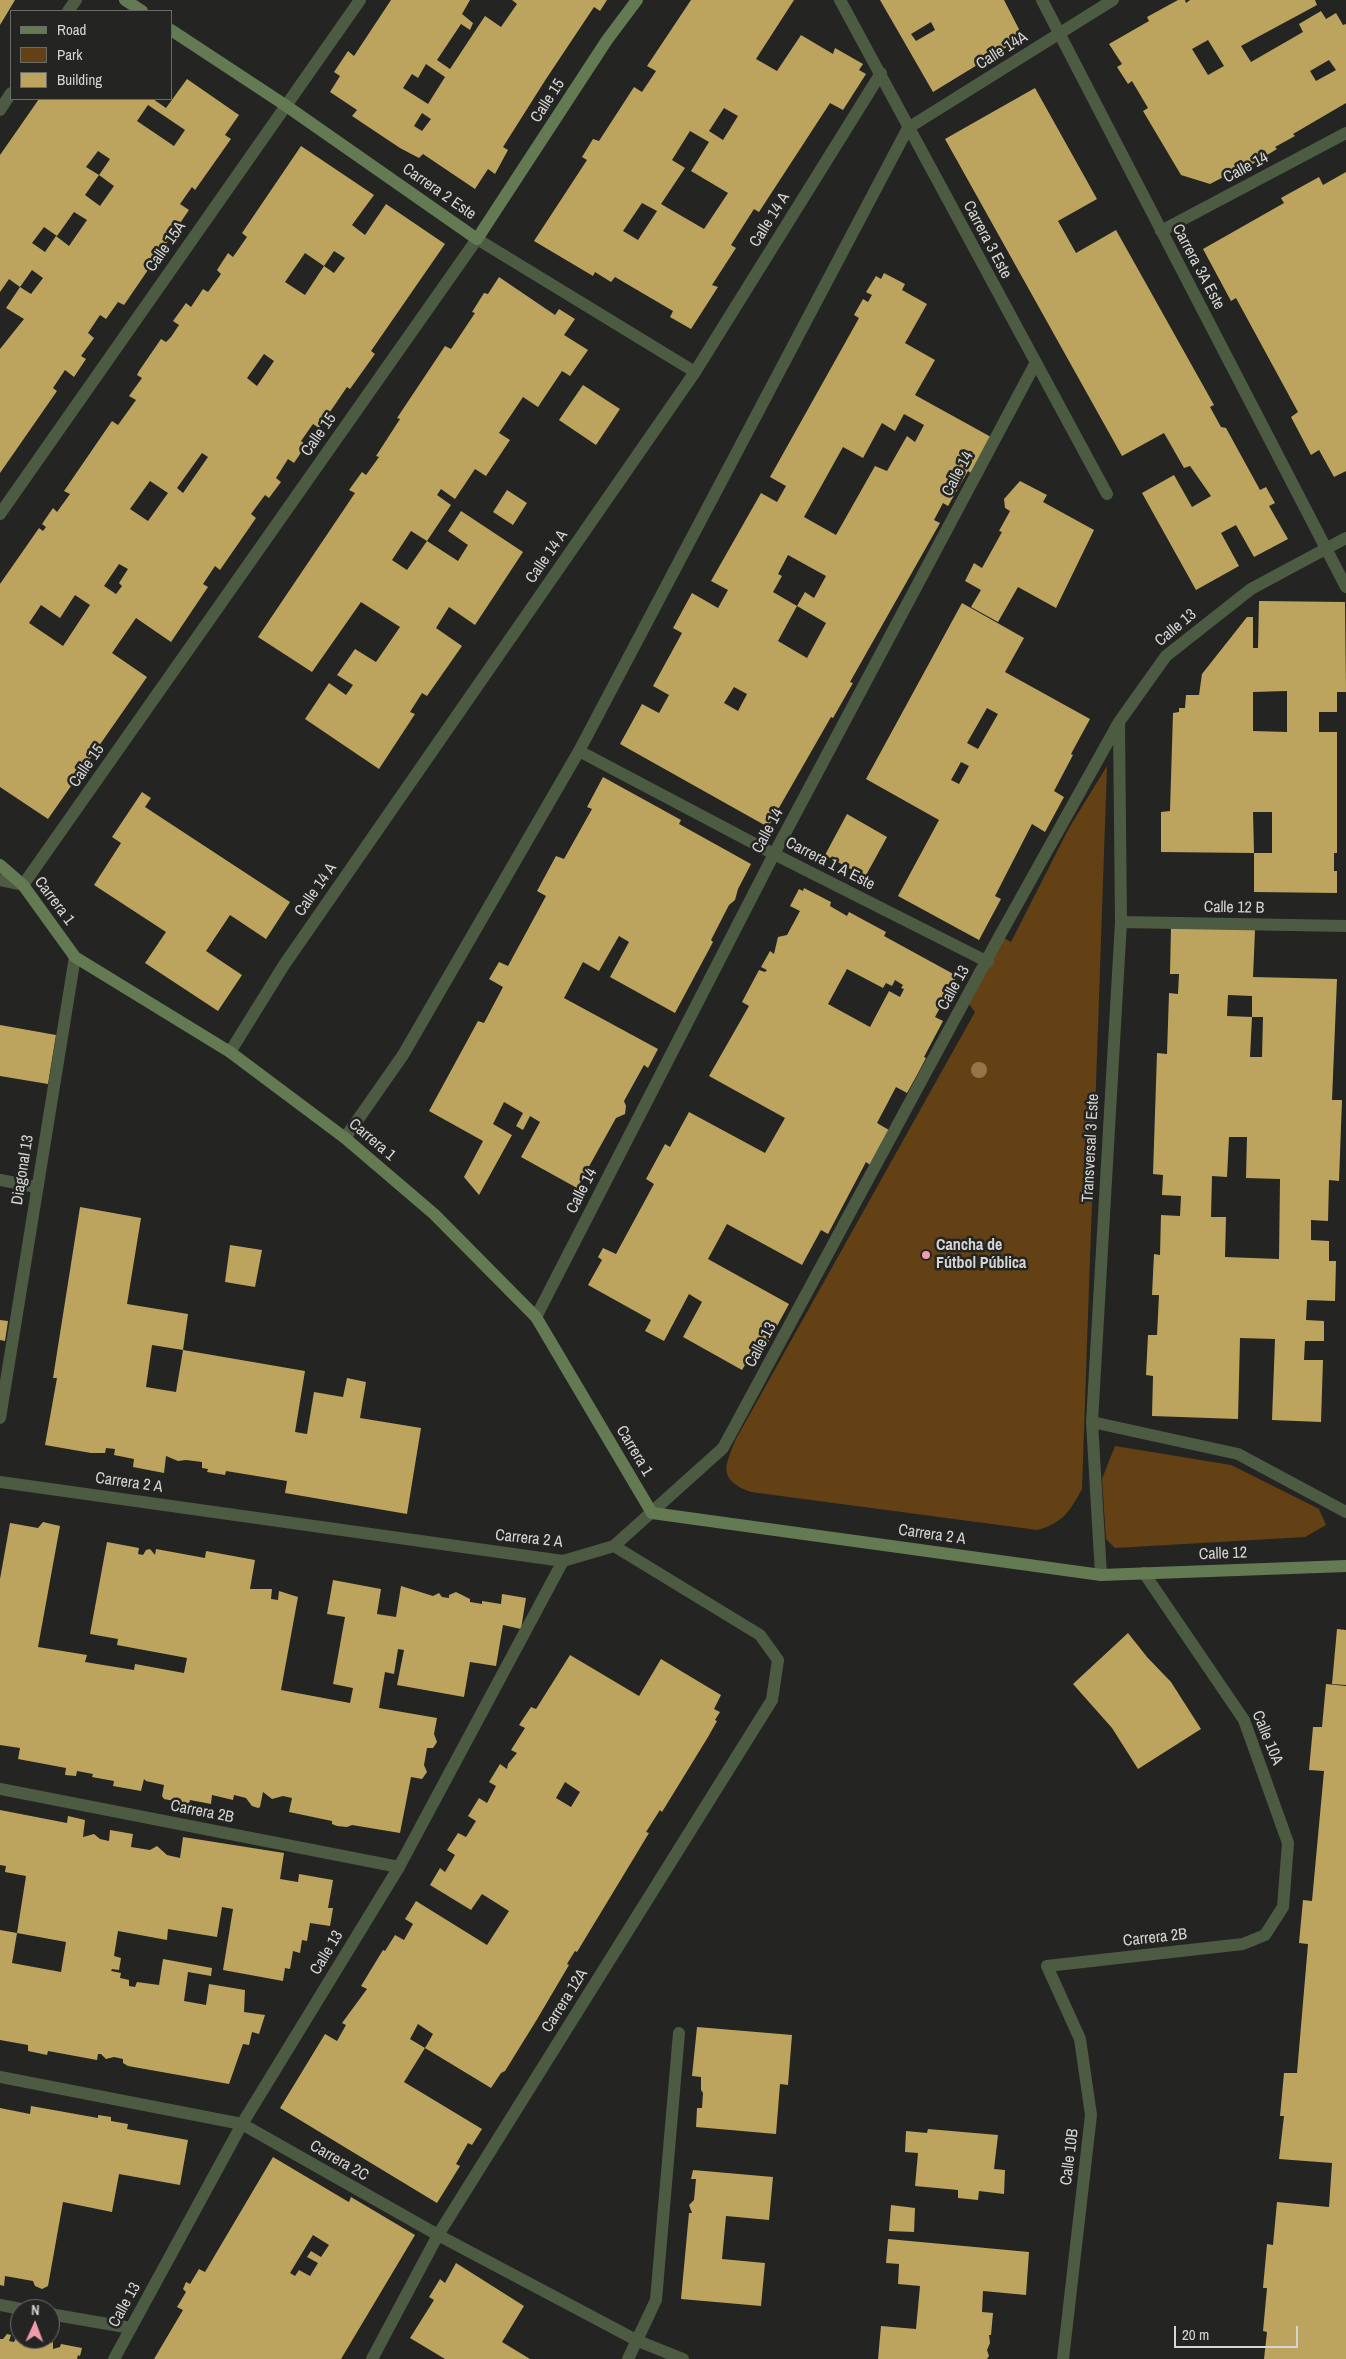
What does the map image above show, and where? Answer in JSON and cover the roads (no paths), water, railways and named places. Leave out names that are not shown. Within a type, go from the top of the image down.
[{"type":"street","points":[[125,0],[140,10]]},
{"type":"street","name":"Calle 15A","points":[[0,514],[360,0]]},
{"type":"street","name":"Calle 15","points":[[24,885],[477,239],[607,40],[637,0]]},
{"type":"street","name":"Carrera 3 Este","points":[[840,0],[882,73],[908,128],[1107,494]]},
{"type":"street","name":"Carrera 3A Este","points":[[1042,0],[1346,587]]},
{"type":"street","name":"Calle 14A","points":[[908,128],[1113,0]]},
{"type":"street","name":"Carrera 2 Este","points":[[172,31],[285,105],[477,239],[695,372]]},
{"type":"street","name":"Calle 14 A","points":[[230,1052],[284,965],[695,372],[882,73]]},
{"type":"street","points":[[0,110],[10,95]]},
{"type":"street","points":[[345,1138],[403,1055],[579,751],[908,128]]},
{"type":"street","name":"Calle 14","points":[[1161,231],[1346,134]]},
{"type":"street","name":"Calle 14","points":[[536,1317],[774,854],[1035,364]]},
{"type":"street","name":"Calle 13","points":[[652,1513],[723,1448],[1119,722],[1166,656],[1251,589],[1346,538]]},
{"type":"street","name":"Transversal 3 Este","points":[[1100,1575],[1092,1422],[1121,922],[1119,722]]},
{"type":"street","name":"Carrera 1 A Este","points":[[579,751],[774,854],[988,962]]},
{"type":"street","name":"Carrera 1","points":[[0,865],[24,885],[75,957],[230,1052],[345,1138],[434,1214],[536,1317],[652,1513]]},
{"type":"street","points":[[0,880],[24,885]]},
{"type":"street","name":"Calle 12 B","points":[[1121,922],[1346,926]]},
{"type":"street","name":"Diagonal 13","points":[[0,1418],[36,1187],[75,957]]},
{"type":"street","points":[[0,1180],[36,1187]]},
{"type":"street","points":[[1092,1422],[1238,1454],[1346,1512]]},
{"type":"street","name":"Carrera 2 A","points":[[0,1482],[563,1561],[614,1546],[652,1513],[1100,1575]]},
{"type":"street","name":"Carrera 12A","points":[[372,2359],[438,2235],[772,1700],[778,1660],[760,1635],[614,1546]]},
{"type":"street","name":"Calle 13","points":[[114,2359],[242,2124],[398,1867],[563,1561]]},
{"type":"street","name":"Calle 12","points":[[1100,1575],[1346,1566]]},
{"type":"street","name":"Calle 10A","points":[[1144,1573],[1244,1720],[1288,1843],[1283,1908],[1265,1935]]},
{"type":"street","name":"Carrera 2B","points":[[0,1789],[398,1867]]},
{"type":"street","name":"Carrera 2B","points":[[1047,1966],[1243,1944],[1265,1935]]},
{"type":"street","name":"Calle 10B","points":[[1047,1966],[1080,2039],[1091,2115],[1063,2359]]},
{"type":"street","points":[[628,2359],[656,2300],[679,2033]]},
{"type":"street","name":"Carrera 2C","points":[[0,2078],[242,2124],[438,2235],[638,2341],[683,2359]]},
{"type":"street","points":[[60,2316],[131,2328]]},
{"type":"place","name":"Cancha de Fútbol Pública","points":[[926,1255]]}]
